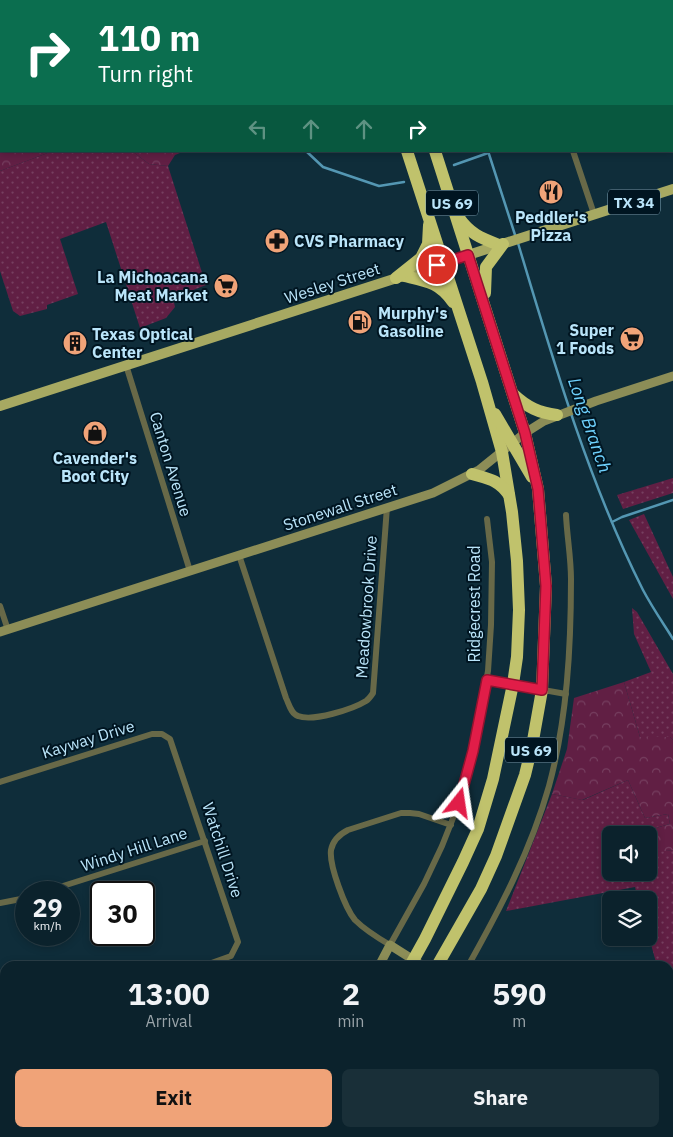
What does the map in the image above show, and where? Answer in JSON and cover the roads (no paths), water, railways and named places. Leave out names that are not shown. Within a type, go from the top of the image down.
[{"type":"highway","name":"US 69","points":[[408,152],[489,404],[502,452],[517,560],[519,610],[517,658],[493,779],[478,829],[416,961]]},
{"type":"highway","name":"US 69","points":[[435,152],[525,433],[538,489],[546,586],[542,690],[525,775],[496,856],[481,889],[441,961]]},
{"type":"highway","points":[[455,214],[466,229],[483,239],[503,244],[486,267],[486,308]]},
{"type":"highway","points":[[400,277],[421,258],[428,244],[430,220]]},
{"type":"highway","points":[[400,277],[428,281],[442,288],[459,311]]},
{"type":"highway","points":[[514,395],[529,407],[544,413],[559,414]]},
{"type":"highway","points":[[489,404],[538,489]]},
{"type":"highway","points":[[472,474],[496,481],[503,486],[509,496]]},
{"type":"main road","name":"Wesley Street","points":[[0,406],[673,189]]},
{"type":"street","points":[[573,152],[594,214]]},
{"type":"street","name":"Canton Avenue","points":[[126,366],[190,571]]},
{"type":"street","name":"Stonewall Street","points":[[4,631],[433,493],[472,474],[525,433],[559,414],[673,376]]},
{"type":"street","name":"Meadowbrook Drive","points":[[239,555],[292,713],[306,718],[329,715],[367,701],[373,693],[387,507]]},
{"type":"street","points":[[471,961],[505,897],[538,819],[549,785],[558,745],[566,694],[569,656],[571,578],[566,515]]},
{"type":"street","name":"Ridgecrest Road","points":[[382,961],[424,884],[451,825],[473,751],[487,680],[491,625],[492,562],[487,519]]},
{"type":"street","points":[[0,606],[4,631]]},
{"type":"street","points":[[487,680],[566,694]]},
{"type":"street","name":"Kayway Drive","points":[[0,782],[157,733],[170,739],[176,753]]},
{"type":"street","name":"Watchill Drive","points":[[176,753],[238,942],[231,956],[217,961]]},
{"type":"street","points":[[411,961],[372,934],[351,914],[340,888],[331,857],[333,844],[342,833],[348,830],[401,813],[419,814],[451,825]]},
{"type":"street","name":"Windy Hill Lane","points":[[79,881],[205,841]]},
{"type":"street","points":[[0,903],[15,900]]},
{"type":"waterway","points":[[307,152],[323,167],[379,186],[404,182]]},
{"type":"waterway","name":"Long Branch","points":[[488,152],[516,238]]},
{"type":"waterway","points":[[454,165],[488,153]]},
{"type":"waterway","name":"Long Branch","points":[[518,243],[573,420],[605,506],[643,590],[673,639]]},
{"type":"waterway","points":[[612,522],[673,500]]},
{"type":"place","name":"Peddler's Pizza","points":[[551,192]]},
{"type":"place","name":"CVS Pharmacy","points":[[277,241]]},
{"type":"place","name":"La Michoacana Meat Market","points":[[226,286]]},
{"type":"place","name":"Murphy's Gasoline","points":[[360,322]]},
{"type":"place","name":"Super 1 Foods","points":[[632,339]]},
{"type":"place","name":"Texas Optical Center","points":[[75,343]]},
{"type":"place","name":"Cavender's Boot City","points":[[95,433]]}]
